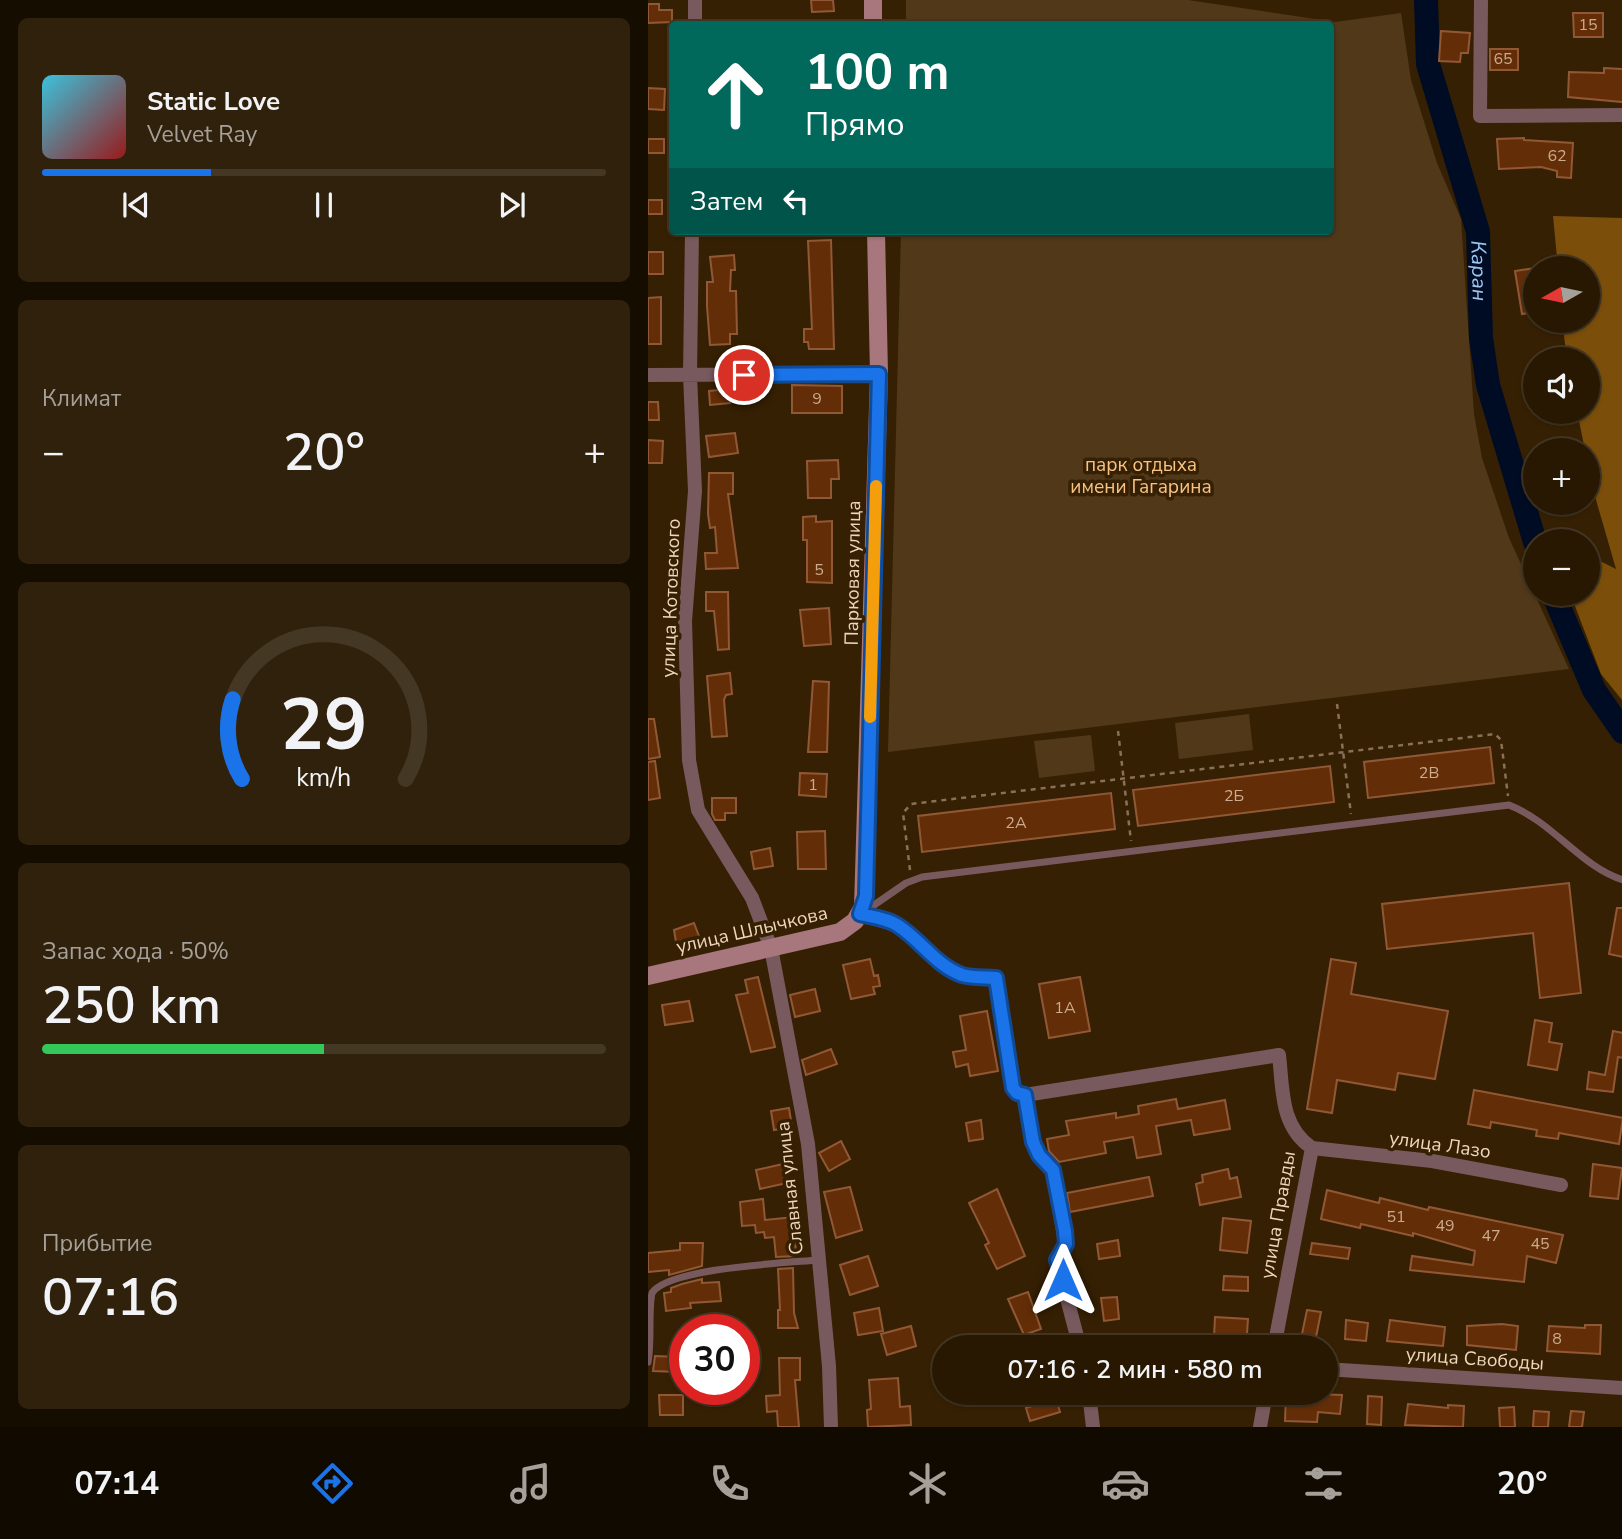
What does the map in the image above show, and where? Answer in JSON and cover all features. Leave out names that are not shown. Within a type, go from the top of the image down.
[{"type":"street","points":[[695,0],[695,21]]},
{"type":"street","points":[[873,0],[873,21]]},
{"type":"street","points":[[1481,0],[1480,116],[1623,115]]},
{"type":"street","name":"улица Котовского","points":[[692,235],[691,375],[695,491],[685,621],[689,760],[698,810],[752,898],[771,948]]},
{"type":"street","name":"Парковая улица","points":[[860,914],[866,896],[879,374],[876,235]]},
{"type":"street","points":[[648,375],[879,374]]},
{"type":"street","points":[[860,914],[885,919],[899,926],[931,956],[951,970],[965,976],[996,978],[1013,1088],[1017,1093],[1025,1095],[1033,1142],[1039,1155],[1053,1170],[1066,1244],[1057,1260],[1077,1335]]},
{"type":"street","name":"улица Шлычкова","points":[[648,976],[840,932],[860,914]]},
{"type":"street","name":"Славная улица","points":[[771,948],[808,1144],[831,1427]]},
{"type":"street","name":"улица Правды","points":[[1025,1095],[1280,1055],[1287,1120],[1300,1140],[1312,1148],[1276,1335]]},
{"type":"street","name":"улица Лазо","points":[[1312,1148],[1432,1161],[1561,1185]]},
{"type":"street","name":"улица Свободы","points":[[1338,1370],[1623,1388]]},
{"type":"street","points":[[1090,1405],[1093,1427]]},
{"type":"street","points":[[1260,1427],[1264,1405]]},
{"type":"lane","points":[[860,914],[911,880],[1509,806],[1535,817],[1600,870],[1623,880]]},
{"type":"lane","points":[[648,1362],[648,1303],[653,1291],[663,1283],[692,1274],[818,1260]]},
{"type":"path","points":[[1337,704],[1352,825]]},
{"type":"path","points":[[1118,731],[1132,851]]},
{"type":"path","points":[[911,880],[903,813],[906,806],[1123,779],[1498,734],[1509,806]]},
{"type":"green space","name":"парк отдыха имени Гагарина","points":[[906,0],[1188,0],[1328,21],[906,21]]},
{"type":"green space","name":"парк отдыха имени Гагарина","points":[[1401,13],[1411,80],[1437,163],[1461,219],[1474,414],[1482,458],[1509,538],[1523,569],[1523,606],[1540,606],[1569,669],[888,752],[901,235],[1334,235],[1334,22]]},
{"type":"green space","points":[[1249,714],[1253,750],[1179,759],[1175,723]]},
{"type":"green space","points":[[1091,735],[1095,771],[1039,778],[1034,741]]},
{"type":"shaded area","points":[[1553,216],[1622,218],[1622,700],[1601,674],[1575,606],[1600,606],[1600,561],[1616,569],[1600,514],[1600,438],[1583,438],[1580,424],[1600,424],[1600,347],[1565,347],[1564,333],[1600,333],[1600,256],[1557,256]]},
{"type":"building","points":[[811,0],[833,0],[834,11],[812,12]]},
{"type":"building","points":[[648,4],[659,4],[659,10],[672,10],[672,21],[648,23]]},
{"type":"building","points":[[1573,13],[1603,13],[1603,37],[1574,37]]},
{"type":"building","points":[[1441,31],[1470,33],[1468,53],[1461,53],[1460,62],[1439,61]]},
{"type":"building","points":[[1490,49],[1518,49],[1518,70],[1490,70]]},
{"type":"building","points":[[1604,68],[1623,69],[1623,102],[1568,97],[1569,72],[1604,73]]},
{"type":"building","points":[[648,88],[665,89],[664,110],[648,109]]},
{"type":"building","points":[[1524,138],[1573,143],[1571,178],[1557,177],[1557,171],[1541,167],[1499,169],[1497,139]]},
{"type":"building","points":[[648,139],[664,139],[664,153],[648,153]]},
{"type":"building","points":[[648,200],[662,200],[662,214],[648,214]]},
{"type":"building","points":[[831,240],[834,349],[809,349],[808,342],[804,342],[804,329],[812,329],[808,241]]},
{"type":"building","points":[[648,252],[663,252],[663,274],[648,274]]},
{"type":"building","points":[[734,255],[735,270],[731,270],[730,291],[736,291],[737,334],[730,334],[730,344],[710,345],[707,282],[713,282],[710,257]]},
{"type":"building","points":[[1523,270],[1523,314],[1522,314],[1515,271]]},
{"type":"building","points":[[661,297],[661,344],[648,344],[648,298]]},
{"type":"building","points":[[792,385],[842,386],[842,413],[792,413]]},
{"type":"building","points":[[729,389],[730,403],[710,405],[709,391]]},
{"type":"building","points":[[648,402],[658,402],[659,420],[648,420]]},
{"type":"building","points":[[735,433],[738,453],[709,457],[706,436]]},
{"type":"building","points":[[648,440],[663,441],[662,463],[648,463]]},
{"type":"building","points":[[838,460],[839,479],[831,479],[831,498],[808,498],[807,461]]},
{"type":"building","points":[[709,473],[733,473],[733,494],[728,494],[738,568],[706,569],[705,553],[717,553],[715,527],[710,528],[708,514]]},
{"type":"building","points":[[816,516],[816,522],[832,521],[832,583],[807,582],[807,540],[803,540],[803,517]]},
{"type":"building","points":[[706,592],[728,592],[729,649],[718,650],[714,611],[706,611]]},
{"type":"building","points":[[829,608],[831,644],[804,646],[800,610]]},
{"type":"building","points":[[730,673],[732,694],[726,695],[724,700],[727,736],[712,737],[707,676]]},
{"type":"building","points":[[813,681],[829,682],[827,752],[808,752]]},
{"type":"building","points":[[648,719],[654,719],[660,757],[648,759]]},
{"type":"building","points":[[1490,747],[1494,783],[1368,798],[1364,762]]},
{"type":"building","points":[[655,761],[660,798],[648,800],[648,762]]},
{"type":"building","points":[[1330,766],[1334,802],[1138,826],[1133,790]]},
{"type":"building","points":[[800,773],[827,774],[826,797],[799,795]]},
{"type":"building","points":[[1111,793],[1115,829],[922,852],[918,816]]},
{"type":"building","points":[[712,798],[736,798],[736,813],[725,813],[725,820],[715,820],[712,814]]},
{"type":"building","points":[[825,831],[826,869],[798,869],[797,832]]},
{"type":"building","points":[[770,848],[773,866],[754,869],[751,852]]},
{"type":"building","points":[[1569,883],[1581,993],[1540,998],[1533,933],[1387,949],[1382,904]]},
{"type":"building","points":[[1617,908],[1623,908],[1623,957],[1609,954]]},
{"type":"building","points":[[694,923],[700,939],[677,948],[674,930]]},
{"type":"building","points":[[870,959],[874,976],[878,975],[880,986],[873,987],[875,994],[851,999],[843,965]]},
{"type":"building","points":[[1331,959],[1356,963],[1351,994],[1448,1011],[1435,1079],[1398,1073],[1395,1090],[1337,1080],[1332,1113],[1307,1109]]},
{"type":"building","points":[[758,977],[775,1047],[751,1052],[736,995],[748,993],[745,980]]},
{"type":"building","points":[[1080,977],[1090,1031],[1049,1038],[1039,984]]},
{"type":"building","points":[[815,989],[820,1011],[795,1017],[790,995]]},
{"type":"building","points":[[689,1001],[693,1021],[665,1025],[662,1005]]},
{"type":"building","points":[[987,1011],[998,1071],[970,1076],[968,1064],[956,1067],[953,1052],[966,1050],[960,1016]]},
{"type":"building","points":[[1535,1020],[1552,1023],[1549,1042],[1562,1044],[1557,1070],[1528,1065]]},
{"type":"building","points":[[1613,1031],[1623,1033],[1623,1058],[1618,1057],[1613,1092],[1587,1089],[1589,1072],[1605,1075]]},
{"type":"building","points":[[831,1049],[837,1064],[806,1075],[802,1060]]},
{"type":"building","points":[[1474,1090],[1623,1118],[1619,1144],[1559,1133],[1558,1139],[1536,1136],[1537,1130],[1491,1122],[1490,1128],[1468,1124]]},
{"type":"building","points":[[1176,1099],[1178,1109],[1225,1100],[1230,1129],[1194,1135],[1191,1120],[1156,1126],[1161,1154],[1137,1158],[1133,1137],[1104,1142],[1106,1153],[1059,1162],[1049,1151],[1047,1139],[1069,1135],[1066,1121],[1116,1113],[1116,1118],[1139,1114],[1138,1106]]},
{"type":"building","points":[[789,1108],[792,1127],[774,1130],[771,1111]]},
{"type":"building","points":[[981,1120],[983,1139],[969,1141],[966,1123]]},
{"type":"building","points":[[841,1141],[850,1159],[829,1171],[819,1153]]},
{"type":"building","points":[[783,1164],[787,1183],[760,1189],[756,1170]]},
{"type":"building","points":[[1593,1164],[1622,1168],[1618,1199],[1590,1196]]},
{"type":"building","points":[[1228,1169],[1230,1179],[1237,1177],[1241,1197],[1200,1205],[1196,1184],[1203,1182],[1202,1175]]},
{"type":"building","points":[[1149,1177],[1153,1196],[1070,1212],[1067,1193]]},
{"type":"building","points":[[850,1187],[862,1230],[836,1238],[824,1192]]},
{"type":"building","points":[[997,1189],[1025,1256],[997,1269],[985,1245],[989,1243],[969,1203]]},
{"type":"building","points":[[1327,1190],[1379,1203],[1380,1198],[1428,1210],[1429,1207],[1563,1235],[1556,1263],[1527,1256],[1524,1282],[1410,1270],[1412,1256],[1473,1265],[1475,1251],[1413,1233],[1413,1236],[1361,1224],[1360,1228],[1321,1219]]},
{"type":"building","points":[[763,1199],[765,1220],[794,1217],[796,1256],[776,1257],[774,1237],[765,1238],[764,1232],[756,1233],[755,1225],[742,1226],[740,1202]]},
{"type":"building","points":[[1223,1218],[1251,1221],[1247,1253],[1220,1250]]},
{"type":"building","points":[[1118,1240],[1120,1256],[1099,1259],[1097,1244]]},
{"type":"building","points":[[680,1243],[703,1243],[702,1266],[669,1275],[669,1270],[648,1272],[648,1253],[680,1250]]},
{"type":"building","points":[[1312,1243],[1350,1248],[1348,1259],[1310,1254]]},
{"type":"building","points":[[868,1256],[878,1286],[850,1295],[840,1265]]},
{"type":"building","points":[[793,1268],[794,1313],[798,1328],[778,1328],[778,1269]]},
{"type":"building","points":[[1224,1276],[1248,1277],[1248,1291],[1223,1290]]},
{"type":"building","points":[[702,1279],[702,1283],[719,1282],[721,1301],[690,1303],[691,1308],[666,1311],[664,1293],[671,1292],[671,1288]]},
{"type":"building","points":[[1028,1292],[1041,1329],[1024,1335],[1008,1299]]},
{"type":"building","points":[[1117,1297],[1119,1319],[1104,1321],[1101,1298]]},
{"type":"building","points":[[879,1308],[883,1331],[858,1335],[854,1313]]},
{"type":"building","points":[[1307,1310],[1321,1312],[1316,1335],[1302,1334]]},
{"type":"building","points":[[1215,1317],[1248,1319],[1247,1335],[1214,1335]]},
{"type":"building","points":[[1346,1320],[1368,1323],[1366,1341],[1345,1339]]},
{"type":"building","points":[[1390,1320],[1445,1327],[1443,1346],[1387,1341]]},
{"type":"building","points":[[1585,1325],[1601,1325],[1600,1354],[1547,1351],[1549,1326],[1585,1328]]},
{"type":"building","points":[[911,1326],[916,1346],[887,1355],[881,1334]]},
{"type":"building","points":[[1467,1326],[1518,1326],[1516,1350],[1467,1345]]},
{"type":"building","points":[[655,1356],[669,1357],[669,1372],[653,1371]]},
{"type":"building","points":[[779,1358],[800,1358],[800,1380],[795,1380],[799,1427],[778,1427],[777,1411],[767,1412],[766,1396],[780,1395]]},
{"type":"building","points":[[898,1378],[900,1407],[910,1406],[911,1425],[868,1427],[867,1410],[871,1409],[869,1380]]},
{"type":"building","points":[[659,1395],[669,1395],[669,1405],[683,1405],[683,1415],[660,1415]]},
{"type":"building","points":[[1338,1395],[1342,1395],[1340,1414],[1318,1412],[1317,1422],[1285,1421],[1286,1405],[1338,1405]]},
{"type":"building","points":[[1368,1396],[1382,1397],[1381,1425],[1367,1424]]},
{"type":"building","points":[[1408,1404],[1448,1408],[1448,1405],[1464,1406],[1463,1427],[1405,1425]]},
{"type":"building","points":[[1035,1405],[1058,1405],[1060,1412],[1030,1421],[1026,1408]]},
{"type":"building","points":[[1514,1407],[1515,1427],[1500,1427],[1499,1408]]},
{"type":"building","points":[[1534,1411],[1549,1412],[1548,1427],[1533,1427]]},
{"type":"building","points":[[1571,1411],[1584,1412],[1582,1427],[1569,1427]]},
{"type":"waterway","name":"Каран","points":[[1426,0],[1428,64],[1478,232],[1481,338],[1488,385],[1531,529]]},
{"type":"waterway","name":"Каран","points":[[1558,606],[1594,690],[1623,732]]},
{"type":"slow traffic","points":[[870,717],[876,486]]},
{"type":"route","points":[[744,375],[879,374],[866,896],[860,914],[885,919],[899,926],[931,956],[951,970],[965,976],[996,978],[1013,1088],[1017,1093],[1025,1095],[1033,1142],[1039,1155],[1053,1170],[1065,1231],[1066,1244],[1057,1260],[1063,1280]]}]
